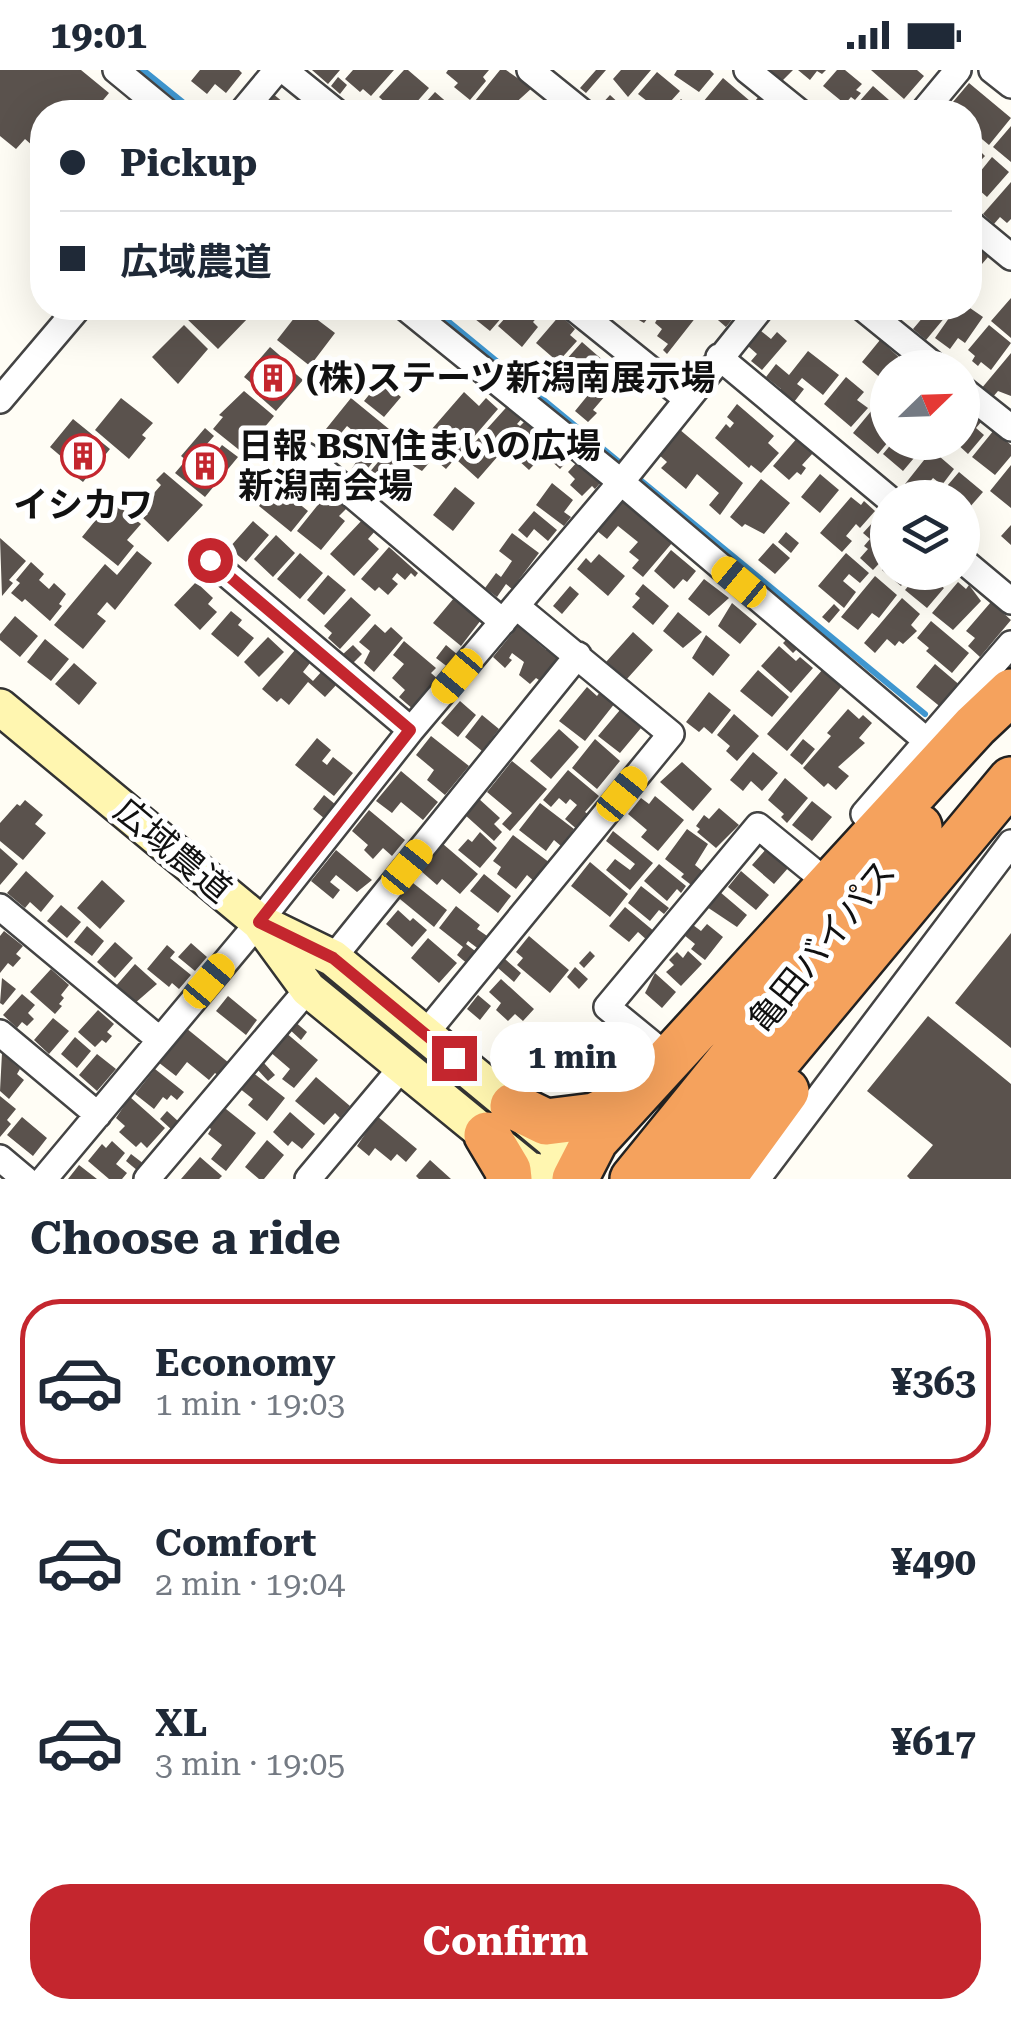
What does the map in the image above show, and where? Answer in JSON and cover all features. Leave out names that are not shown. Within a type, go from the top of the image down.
[{"type":"highway","points":[[574,1179],[595,1140],[668,1058],[974,726],[1011,692]]},
{"type":"highway","name":"亀田バイパス","points":[[661,1173],[1011,713]]},
{"type":"highway","name":"亀田バイパス","points":[[661,1173],[924,886],[1011,780]]},
{"type":"highway","points":[[722,1179],[780,1101],[924,886]]},
{"type":"highway","points":[[509,1179],[500,1121],[546,1122],[594,1116],[634,1098]]},
{"type":"street","points":[[116,70],[152,100]]},
{"type":"street","points":[[253,100],[280,70],[320,100]]},
{"type":"street","points":[[530,70],[567,100]]},
{"type":"street","points":[[748,70],[784,100]]},
{"type":"street","points":[[933,100],[958,70]]},
{"type":"street","points":[[992,70],[1011,86]]},
{"type":"street","points":[[982,233],[1011,257]]},
{"type":"street","points":[[0,400],[68,320]]},
{"type":"street","points":[[422,320],[628,473],[928,742]]},
{"type":"street","points":[[589,320],[686,399]]},
{"type":"street","points":[[44,1179],[751,320]]},
{"type":"street","points":[[878,320],[915,350]]},
{"type":"street","points":[[719,357],[870,483]]},
{"type":"street","points":[[980,403],[1011,428]]},
{"type":"street","points":[[306,456],[509,614],[578,655],[671,734],[426,1034]]},
{"type":"street","points":[[210,560],[410,730]]},
{"type":"street","points":[[980,575],[1011,601]]},
{"type":"street","points":[[813,870],[758,826],[607,1007],[668,1058],[702,992],[813,870],[928,742],[1011,644]]},
{"type":"street","points":[[333,958],[578,655]]},
{"type":"street","name":"広域農道","points":[[0,707],[259,922],[333,958],[426,1034],[500,1121]]},
{"type":"street","points":[[757,1179],[1011,843]]},
{"type":"street","points":[[0,907],[160,1040]]},
{"type":"street","points":[[259,922],[308,989],[403,1066],[500,1121],[528,1170],[574,1179]]},
{"type":"street","points":[[147,1179],[308,989]]},
{"type":"street","points":[[0,1033],[98,1115]]},
{"type":"street","points":[[308,1179],[403,1066]]},
{"type":"street","points":[[0,1158],[25,1179]]},
{"type":"building","points":[[0,70],[81,70],[109,93],[103,100],[30,100],[30,143],[25,139],[16,149],[0,136]]},
{"type":"building","points":[[200,70],[242,73],[226,93],[215,84],[207,94],[191,81]]},
{"type":"building","points":[[312,70],[340,70],[328,84]]},
{"type":"building","points":[[353,70],[394,70],[371,96],[345,79]]},
{"type":"building","points":[[404,70],[429,88],[418,100],[379,97]]},
{"type":"building","points":[[489,70],[483,77],[486,81],[470,100],[454,87],[458,83],[446,73]]},
{"type":"building","points":[[500,70],[532,88],[519,100],[476,100]]},
{"type":"building","points":[[596,70],[606,70],[586,93],[580,88]]},
{"type":"building","points":[[621,70],[651,70],[628,97],[613,79]]},
{"type":"building","points":[[677,70],[710,70],[714,74],[699,92],[674,75]]},
{"type":"building","points":[[769,70],[793,70],[781,82]]},
{"type":"building","points":[[798,70],[826,70],[822,74],[817,71],[810,80]]},
{"type":"building","points":[[837,70],[845,70],[862,84],[856,90],[861,93],[855,100],[840,100],[823,86]]},
{"type":"building","points":[[871,70],[917,70],[924,76],[904,99]]},
{"type":"building","points":[[657,72],[680,91],[672,100],[646,100],[638,94]]},
{"type":"building","points":[[338,77],[347,85],[340,94],[331,86]]},
{"type":"building","points":[[723,78],[749,100],[705,100]]},
{"type":"building","points":[[969,83],[1011,118],[989,145],[982,139],[982,100],[955,100]]},
{"type":"building","points":[[873,86],[889,100],[861,100]]},
{"type":"building","points":[[435,92],[444,100],[428,100]]},
{"type":"building","points":[[1011,126],[1011,162],[993,147]]},
{"type":"building","points":[[992,157],[1009,172],[987,197],[982,193],[982,169]]},
{"type":"building","points":[[1011,182],[1011,219],[1007,223],[1000,217],[994,224],[983,214]]},
{"type":"building","points":[[1011,298],[1011,338],[991,321]]},
{"type":"building","points":[[188,320],[246,320],[218,349]]},
{"type":"building","points":[[293,320],[318,320],[335,333],[310,366],[277,340]]},
{"type":"building","points":[[476,320],[500,320],[490,331]]},
{"type":"building","points":[[503,320],[535,320],[538,327],[522,347],[498,326]]},
{"type":"building","points":[[556,320],[565,320],[575,329],[570,335],[577,341],[558,362],[536,343]]},
{"type":"building","points":[[694,320],[667,354],[663,350],[668,344],[657,336],[662,329],[655,323]]},
{"type":"building","points":[[921,320],[943,320],[926,340],[913,329]]},
{"type":"building","points":[[948,320],[981,320],[965,343],[958,338],[950,349],[935,338]]},
{"type":"building","points":[[184,325],[208,349],[178,384],[152,357]]},
{"type":"building","points":[[989,325],[1011,343],[991,370],[980,363],[980,350],[968,350]]},
{"type":"building","points":[[761,331],[771,339],[777,332],[787,341],[762,370],[751,361],[757,354],[748,346]]},
{"type":"building","points":[[880,340],[891,350],[872,350]]},
{"type":"building","points":[[582,342],[606,363],[584,387],[571,376],[567,381],[556,371]]},
{"type":"building","name":"(株)ステーツ新潟南展示場","points":[[270,347],[303,380],[276,411],[244,377]]},
{"type":"building","points":[[808,351],[839,375],[823,395],[802,378],[797,384],[804,389],[791,406],[778,395],[781,389],[766,377],[776,364],[789,375]]},
{"type":"building","points":[[870,352],[870,369],[862,362]]},
{"type":"building","points":[[1011,353],[1011,396],[998,391],[992,398],[981,389]]},
{"type":"building","points":[[606,373],[617,382],[588,422],[575,411]]},
{"type":"building","points":[[846,377],[864,392],[857,400],[868,408],[851,427],[824,404]]},
{"type":"building","points":[[381,380],[401,397],[384,417],[364,401]]},
{"type":"building","points":[[244,391],[274,416],[243,453],[213,429],[223,417],[219,415]]},
{"type":"building","points":[[464,392],[479,406],[486,398],[498,409],[446,469],[418,445]]},
{"type":"building","points":[[121,398],[153,423],[129,459],[95,430]]},
{"type":"building","points":[[351,398],[395,434],[357,482],[348,475],[368,443],[347,426],[337,438],[326,429]]},
{"type":"building","points":[[512,401],[526,414],[517,424],[520,426],[529,417],[538,426],[528,437],[535,443],[530,448],[541,457],[529,470],[505,448],[478,479],[458,461]]},
{"type":"building","points":[[737,404],[774,436],[768,443],[779,453],[761,473],[751,465],[749,468],[715,438],[726,424],[730,428],[734,423],[727,417]]},
{"type":"building","points":[[870,412],[870,447],[853,433]]},
{"type":"building","name":"イシカワ","points":[[73,419],[110,449],[83,482],[66,469],[70,464],[50,447]]},
{"type":"building","name":"日報 BSN住まいの広場 新潟南会場","points":[[205,428],[214,436],[206,445],[216,453],[222,445],[238,457],[205,497],[175,473],[186,460],[181,456]]},
{"type":"building","points":[[679,429],[743,483],[720,515],[709,505],[719,493],[697,474],[686,489],[661,468],[667,462],[658,454]]},
{"type":"building","points":[[994,430],[1011,445],[1011,456],[995,475],[976,460],[980,460],[980,447]]},
{"type":"building","points":[[399,437],[429,463],[422,471],[403,460],[397,468],[407,476],[392,494],[368,474]]},
{"type":"building","points":[[798,437],[814,452],[802,465],[806,468],[801,475],[797,472],[789,480],[773,466]]},
{"type":"building","points":[[558,448],[569,459],[560,469],[548,458]]},
{"type":"building","points":[[890,460],[912,460],[903,471]]},
{"type":"building","points":[[924,460],[944,460],[954,469],[946,480],[908,480]]},
{"type":"building","points":[[578,461],[601,482],[582,496],[570,485],[575,479],[568,472]]},
{"type":"building","points":[[1011,465],[1011,508],[990,491]]},
{"type":"building","points":[[164,472],[203,505],[168,542],[143,518],[148,514],[141,508],[161,485],[156,480]]},
{"type":"building","points":[[959,472],[969,480],[952,480]]},
{"type":"building","points":[[820,474],[839,490],[820,513],[801,497]]},
{"type":"building","points":[[761,479],[790,503],[764,534],[745,524],[742,527],[730,517]]},
{"type":"building","points":[[552,483],[573,500],[564,512],[571,517],[564,526],[536,505]]},
{"type":"building","points":[[276,485],[308,511],[291,532],[259,506]]},
{"type":"building","points":[[455,487],[475,503],[453,531],[433,515]]},
{"type":"building","points":[[325,496],[331,501],[334,497],[347,508],[339,516],[345,521],[321,550],[297,531]]},
{"type":"building","points":[[851,497],[870,506],[870,517],[860,528],[856,524],[846,536],[852,541],[842,552],[820,533]]},
{"type":"building","points":[[621,500],[672,543],[643,577],[632,568],[639,560],[629,552],[638,542],[618,526],[607,539],[596,530]]},
{"type":"building","points":[[116,504],[141,524],[127,540],[134,546],[118,566],[82,537],[107,506],[111,509]]},
{"type":"building","points":[[534,511],[557,530],[548,541],[534,529],[527,538],[518,530]]},
{"type":"building","points":[[364,518],[376,530],[368,539],[379,549],[354,576],[330,554]]},
{"type":"building","points":[[253,521],[269,535],[246,562],[229,548]]},
{"type":"building","points":[[1011,525],[1011,545],[1001,536]]},
{"type":"building","points":[[786,532],[799,543],[791,553],[778,542]]},
{"type":"building","points":[[512,533],[539,553],[512,589],[506,584],[497,597],[485,588],[496,573],[501,577],[512,561],[499,551]]},
{"type":"building","points":[[276,535],[295,553],[273,577],[254,559]]},
{"type":"building","points":[[0,538],[26,561],[9,580],[13,583],[2,596]]},
{"type":"building","points":[[870,539],[870,567],[860,558],[868,549],[864,546]]},
{"type":"building","points":[[773,543],[790,558],[775,574],[758,560]]},
{"type":"building","points":[[389,547],[418,573],[415,577],[411,573],[405,580],[397,573],[392,579],[398,584],[388,595],[379,587],[375,591],[361,579]]},
{"type":"building","points":[[671,550],[696,571],[674,589],[654,571]]},
{"type":"building","points":[[137,551],[152,563],[115,610],[107,602],[97,614],[106,621],[83,649],[54,625],[105,564],[117,575]]},
{"type":"building","points":[[300,553],[323,573],[300,599],[277,579]]},
{"type":"building","points":[[846,553],[869,573],[860,583],[849,574],[843,581],[856,592],[844,608],[818,586]]},
{"type":"building","points":[[599,554],[625,576],[608,596],[577,569],[586,558],[591,563]]},
{"type":"building","points":[[31,562],[44,574],[39,580],[49,589],[54,583],[66,594],[50,621],[25,599],[22,602],[11,593]]},
{"type":"building","points":[[328,575],[346,590],[324,615],[307,600]]},
{"type":"building","points":[[704,579],[729,598],[709,616],[688,599]]},
{"type":"building","points":[[196,582],[213,598],[208,604],[217,612],[200,630],[174,605]]},
{"type":"building","points":[[870,582],[870,590],[891,590],[897,595],[879,618],[872,613],[858,630],[841,617]]},
{"type":"building","points":[[643,584],[669,606],[653,625],[632,607],[640,598],[635,594]]},
{"type":"building","points":[[570,586],[579,594],[562,614],[553,606]]},
{"type":"building","points":[[905,590],[942,590],[927,608]]},
{"type":"building","points":[[951,590],[973,590],[981,601],[953,630],[932,613]]},
{"type":"building","points":[[351,597],[371,615],[340,649],[328,638],[332,633],[324,626]]},
{"type":"building","points":[[454,598],[481,620],[461,646],[433,623]]},
{"type":"building","points":[[902,598],[920,614],[911,625],[917,631],[903,644],[899,641],[895,646],[887,639],[875,653],[864,643]]},
{"type":"building","points":[[991,602],[1011,620],[980,657],[968,646],[975,638],[966,631]]},
{"type":"building","points":[[732,603],[757,624],[740,644],[718,626]]},
{"type":"building","points":[[834,604],[840,610],[829,623],[822,617]]},
{"type":"building","points":[[231,611],[242,620],[238,625],[254,638],[238,657],[211,634]]},
{"type":"building","points":[[678,612],[702,632],[683,648],[663,631]]},
{"type":"building","points":[[15,616],[38,636],[20,657],[0,640],[0,634]]},
{"type":"building","points":[[931,621],[969,653],[952,673],[917,638]]},
{"type":"building","points":[[375,624],[385,633],[391,627],[403,638],[374,672],[364,663],[370,651],[359,642]]},
{"type":"building","points":[[518,626],[546,650],[549,646],[560,656],[539,680],[536,678],[530,684],[519,675],[524,662],[512,653],[505,668],[493,657]]},
{"type":"building","points":[[633,632],[653,650],[626,680],[606,662]]},
{"type":"building","points":[[706,635],[730,655],[713,676],[692,658]]},
{"type":"building","points":[[268,637],[284,652],[259,677],[244,662]]},
{"type":"building","points":[[788,638],[798,648],[793,653],[783,643]]},
{"type":"building","points":[[45,639],[69,659],[51,681],[27,662]]},
{"type":"building","points":[[404,641],[436,668],[431,673],[439,680],[414,710],[399,697],[405,690],[392,678],[404,664],[393,655]]},
{"type":"building","points":[[353,645],[362,654],[352,664],[342,655]]},
{"type":"building","points":[[446,645],[458,655],[449,668],[436,658]]},
{"type":"building","points":[[779,646],[796,661],[800,657],[813,668],[791,693],[761,666]]},
{"type":"building","points":[[295,650],[310,663],[303,672],[313,681],[323,670],[338,683],[325,697],[308,682],[289,705],[281,698],[277,702],[262,689]]},
{"type":"building","points":[[74,663],[97,683],[79,705],[55,684]]},
{"type":"building","points":[[935,664],[962,687],[943,709],[916,687]]},
{"type":"building","points":[[823,669],[842,686],[787,751],[767,734]]},
{"type":"building","points":[[758,670],[789,697],[772,717],[740,691]]},
{"type":"building","points":[[587,687],[615,703],[585,741],[559,721]]},
{"type":"building","points":[[709,692],[731,710],[712,734],[704,727],[699,732],[686,722]]},
{"type":"building","points":[[460,701],[476,715],[458,737],[441,723]]},
{"type":"building","points":[[848,709],[859,719],[863,715],[872,723],[859,738],[865,743],[838,767],[849,776],[836,790],[828,783],[824,787],[803,768]]},
{"type":"building","points":[[620,710],[641,728],[620,753],[598,736]]},
{"type":"building","points":[[734,714],[759,736],[737,761],[726,751],[730,746],[717,735]]},
{"type":"building","points":[[482,715],[499,729],[482,751],[465,737]]},
{"type":"building","points":[[559,729],[579,747],[551,779],[530,761]]},
{"type":"building","points":[[431,736],[469,766],[445,795],[427,780],[434,770],[416,755]]},
{"type":"building","points":[[317,738],[331,750],[322,761],[327,765],[333,757],[353,773],[334,796],[295,765]]},
{"type":"building","points":[[595,739],[620,761],[597,789],[572,768]]},
{"type":"building","points":[[803,739],[815,749],[802,765],[790,755]]},
{"type":"building","points":[[753,752],[778,773],[762,791],[751,781],[743,791],[730,780]]},
{"type":"building","points":[[512,761],[547,789],[510,831],[502,824],[512,813],[487,792]]},
{"type":"building","points":[[682,762],[712,789],[693,811],[660,782]]},
{"type":"building","points":[[568,770],[599,796],[585,812],[592,817],[579,831],[565,819],[577,805],[570,799],[566,804],[559,798],[551,807],[543,800]]},
{"type":"building","points":[[401,771],[438,802],[423,820],[401,802],[392,813],[376,801]]},
{"type":"building","points":[[785,778],[808,798],[787,823],[781,817],[784,814],[768,800]]},
{"type":"building","points":[[324,795],[336,805],[325,819],[313,809]]},
{"type":"building","points":[[655,796],[684,820],[658,851],[641,837],[647,830],[628,814],[641,798],[649,804]]},
{"type":"building","points":[[478,798],[500,818],[494,824],[502,832],[494,841],[464,814]]},
{"type":"building","points":[[25,800],[43,815],[35,824],[46,833],[23,860],[0,841],[0,823]]},
{"type":"building","points":[[812,801],[832,817],[812,841],[792,825]]},
{"type":"building","points":[[540,803],[574,829],[561,846],[554,840],[546,851],[519,830]]},
{"type":"building","points":[[719,808],[739,825],[716,848],[697,832],[700,829],[696,826],[704,815],[709,819]]},
{"type":"building","points":[[369,810],[405,840],[392,856],[383,848],[373,859],[364,850],[368,845],[352,831]]},
{"type":"building","points":[[687,829],[708,844],[695,865],[706,874],[695,888],[665,859]]},
{"type":"building","points":[[613,831],[653,863],[630,890],[606,870],[615,859],[630,870],[635,864],[606,841]]},
{"type":"building","points":[[480,832],[497,848],[480,868],[458,850]]},
{"type":"building","points":[[513,835],[550,863],[535,882],[527,875],[516,889],[497,874],[501,867],[493,861]]},
{"type":"building","points":[[443,844],[478,874],[460,894],[442,879],[437,885],[421,871]]},
{"type":"building","points":[[0,848],[18,864],[0,885]]},
{"type":"building","points":[[767,848],[789,867],[774,884],[752,865]]},
{"type":"building","points":[[336,850],[372,880],[357,892],[336,875],[330,882],[340,890],[333,899],[311,881]]},
{"type":"building","points":[[590,862],[628,894],[610,917],[571,886]]},
{"type":"building","points":[[659,864],[686,886],[681,893],[677,889],[667,901],[644,881]]},
{"type":"building","points":[[26,871],[54,896],[41,912],[30,902],[25,908],[7,893]]},
{"type":"building","points":[[741,871],[769,895],[756,910],[728,887]]},
{"type":"building","points":[[484,874],[511,896],[498,913],[470,891]]},
{"type":"building","points":[[408,879],[447,910],[434,927],[395,895]]},
{"type":"building","points":[[102,880],[125,901],[100,929],[77,908]]},
{"type":"building","points":[[641,886],[669,908],[664,914],[659,910],[650,921],[628,903]]},
{"type":"building","points":[[720,892],[747,915],[737,927],[707,907]]},
{"type":"building","points":[[61,905],[81,922],[67,938],[47,921]]},
{"type":"building","points":[[456,906],[490,938],[480,950],[468,941],[466,944],[479,954],[469,965],[457,955],[463,947],[439,928]]},
{"type":"building","points":[[625,907],[655,932],[648,941],[638,932],[629,942],[609,926]]},
{"type":"building","points":[[398,910],[427,930],[412,947],[386,924]]},
{"type":"building","points":[[707,924],[723,937],[705,960],[691,949],[695,944],[684,935],[693,925],[701,931]]},
{"type":"building","points":[[87,926],[104,941],[92,956],[74,942]]},
{"type":"building","points":[[4,931],[23,946],[16,954],[21,958],[13,967],[8,963],[0,973],[0,936]]},
{"type":"building","points":[[1011,933],[1011,1048],[955,1003]]},
{"type":"building","points":[[529,936],[569,970],[550,993],[517,965],[523,958],[516,952]]},
{"type":"building","points":[[428,938],[457,963],[439,983],[411,958]]},
{"type":"building","points":[[115,942],[133,958],[115,978],[97,962]]},
{"type":"building","points":[[191,943],[207,957],[195,971],[178,957]]},
{"type":"building","points":[[167,945],[175,952],[170,958],[191,975],[179,989],[172,983],[169,987],[147,969]]},
{"type":"building","points":[[590,951],[595,956],[584,968],[579,963]]},
{"type":"building","points":[[688,951],[702,964],[681,986],[666,972],[674,965],[669,960],[677,952],[683,958]]},
{"type":"building","points":[[505,959],[521,973],[514,982],[498,968]]},
{"type":"building","points":[[135,964],[157,984],[134,1004],[115,987]]},
{"type":"building","points":[[575,967],[588,979],[579,989],[567,977]]},
{"type":"building","points":[[51,969],[69,985],[55,1014],[30,992]]},
{"type":"building","points":[[655,973],[676,992],[662,1008],[645,993]]},
{"type":"building","points":[[2,978],[16,989],[3,1005],[0,1003]]},
{"type":"building","points":[[501,979],[534,1009],[523,1021],[515,1014],[508,1021],[496,1010],[501,1003],[489,992]]},
{"type":"building","points":[[22,994],[35,1005],[28,1013],[34,1019],[17,1028],[3,1015]]},
{"type":"building","points":[[478,995],[491,1006],[480,1020],[467,1009]]},
{"type":"building","points":[[228,996],[257,1020],[246,1035],[216,1011]]},
{"type":"building","points":[[98,1010],[114,1024],[107,1032],[112,1036],[95,1047],[78,1032]]},
{"type":"building","points":[[928,1016],[1011,1084],[1011,1179],[907,1176],[933,1145],[867,1091]]},
{"type":"building","points":[[53,1018],[69,1031],[49,1054],[34,1040]]},
{"type":"building","points":[[294,1021],[307,1032],[301,1040],[288,1028]]},
{"type":"building","points":[[186,1028],[229,1063],[219,1076],[215,1073],[209,1080],[187,1062],[176,1076],[158,1062]]},
{"type":"building","points":[[285,1032],[318,1060],[294,1088],[282,1079],[290,1069],[269,1051]]},
{"type":"building","points":[[75,1037],[91,1051],[77,1068],[61,1054]]},
{"type":"building","points":[[2,1053],[20,1069],[17,1074],[24,1080],[9,1099],[0,1091]]},
{"type":"building","points":[[97,1054],[116,1069],[97,1091],[79,1075]]},
{"type":"building","points":[[264,1063],[275,1075],[268,1081],[257,1069]]},
{"type":"building","points":[[155,1069],[184,1092],[177,1100],[171,1095],[167,1100],[163,1097],[154,1109],[135,1094]]},
{"type":"building","points":[[252,1072],[285,1098],[267,1121],[248,1105],[253,1099],[239,1088]]},
{"type":"building","points":[[316,1077],[350,1106],[340,1118],[335,1113],[324,1125],[295,1101]]},
{"type":"building","points":[[0,1096],[16,1109],[7,1120],[11,1124],[0,1137]]},
{"type":"building","points":[[130,1097],[165,1128],[147,1148],[141,1142],[136,1147],[119,1132],[125,1126],[116,1118]]},
{"type":"building","points":[[221,1105],[256,1133],[226,1171],[211,1159],[222,1145],[208,1134],[211,1129],[206,1124]]},
{"type":"building","points":[[167,1111],[179,1122],[172,1130],[160,1119]]},
{"type":"building","points":[[290,1112],[315,1134],[302,1149],[292,1141],[288,1146],[273,1132]]},
{"type":"building","points":[[377,1116],[417,1149],[406,1162],[397,1154],[391,1161],[375,1148],[369,1156],[357,1146]]},
{"type":"building","points":[[22,1117],[47,1138],[33,1156],[7,1135]]},
{"type":"building","points":[[267,1140],[284,1155],[264,1179],[259,1179],[245,1167]]},
{"type":"building","points":[[112,1141],[125,1153],[116,1164],[127,1173],[122,1179],[109,1179],[88,1161],[102,1144],[106,1148]]},
{"type":"building","points":[[131,1154],[144,1164],[138,1171],[126,1161]]},
{"type":"building","points":[[200,1157],[222,1176],[181,1179]]},
{"type":"building","points":[[430,1160],[451,1179],[419,1179],[416,1176]]},
{"type":"building","points":[[79,1165],[97,1179],[68,1179]]},
{"type":"waterway","points":[[143,70],[180,100]]},
{"type":"waterway","points":[[447,320],[624,466]]},
{"type":"waterway","points":[[633,474],[925,714]]},
{"type":"place","name":"(株)ステーツ新潟南展示場","points":[[273,378]]},
{"type":"place","name":"イシカワ","points":[[83,456]]},
{"type":"place","name":"日報 BSN住まいの広場 新潟南会場","points":[[205,466]]},
{"type":"route","points":[[210,560],[410,730],[259,922],[333,958],[454,1058]]}]
